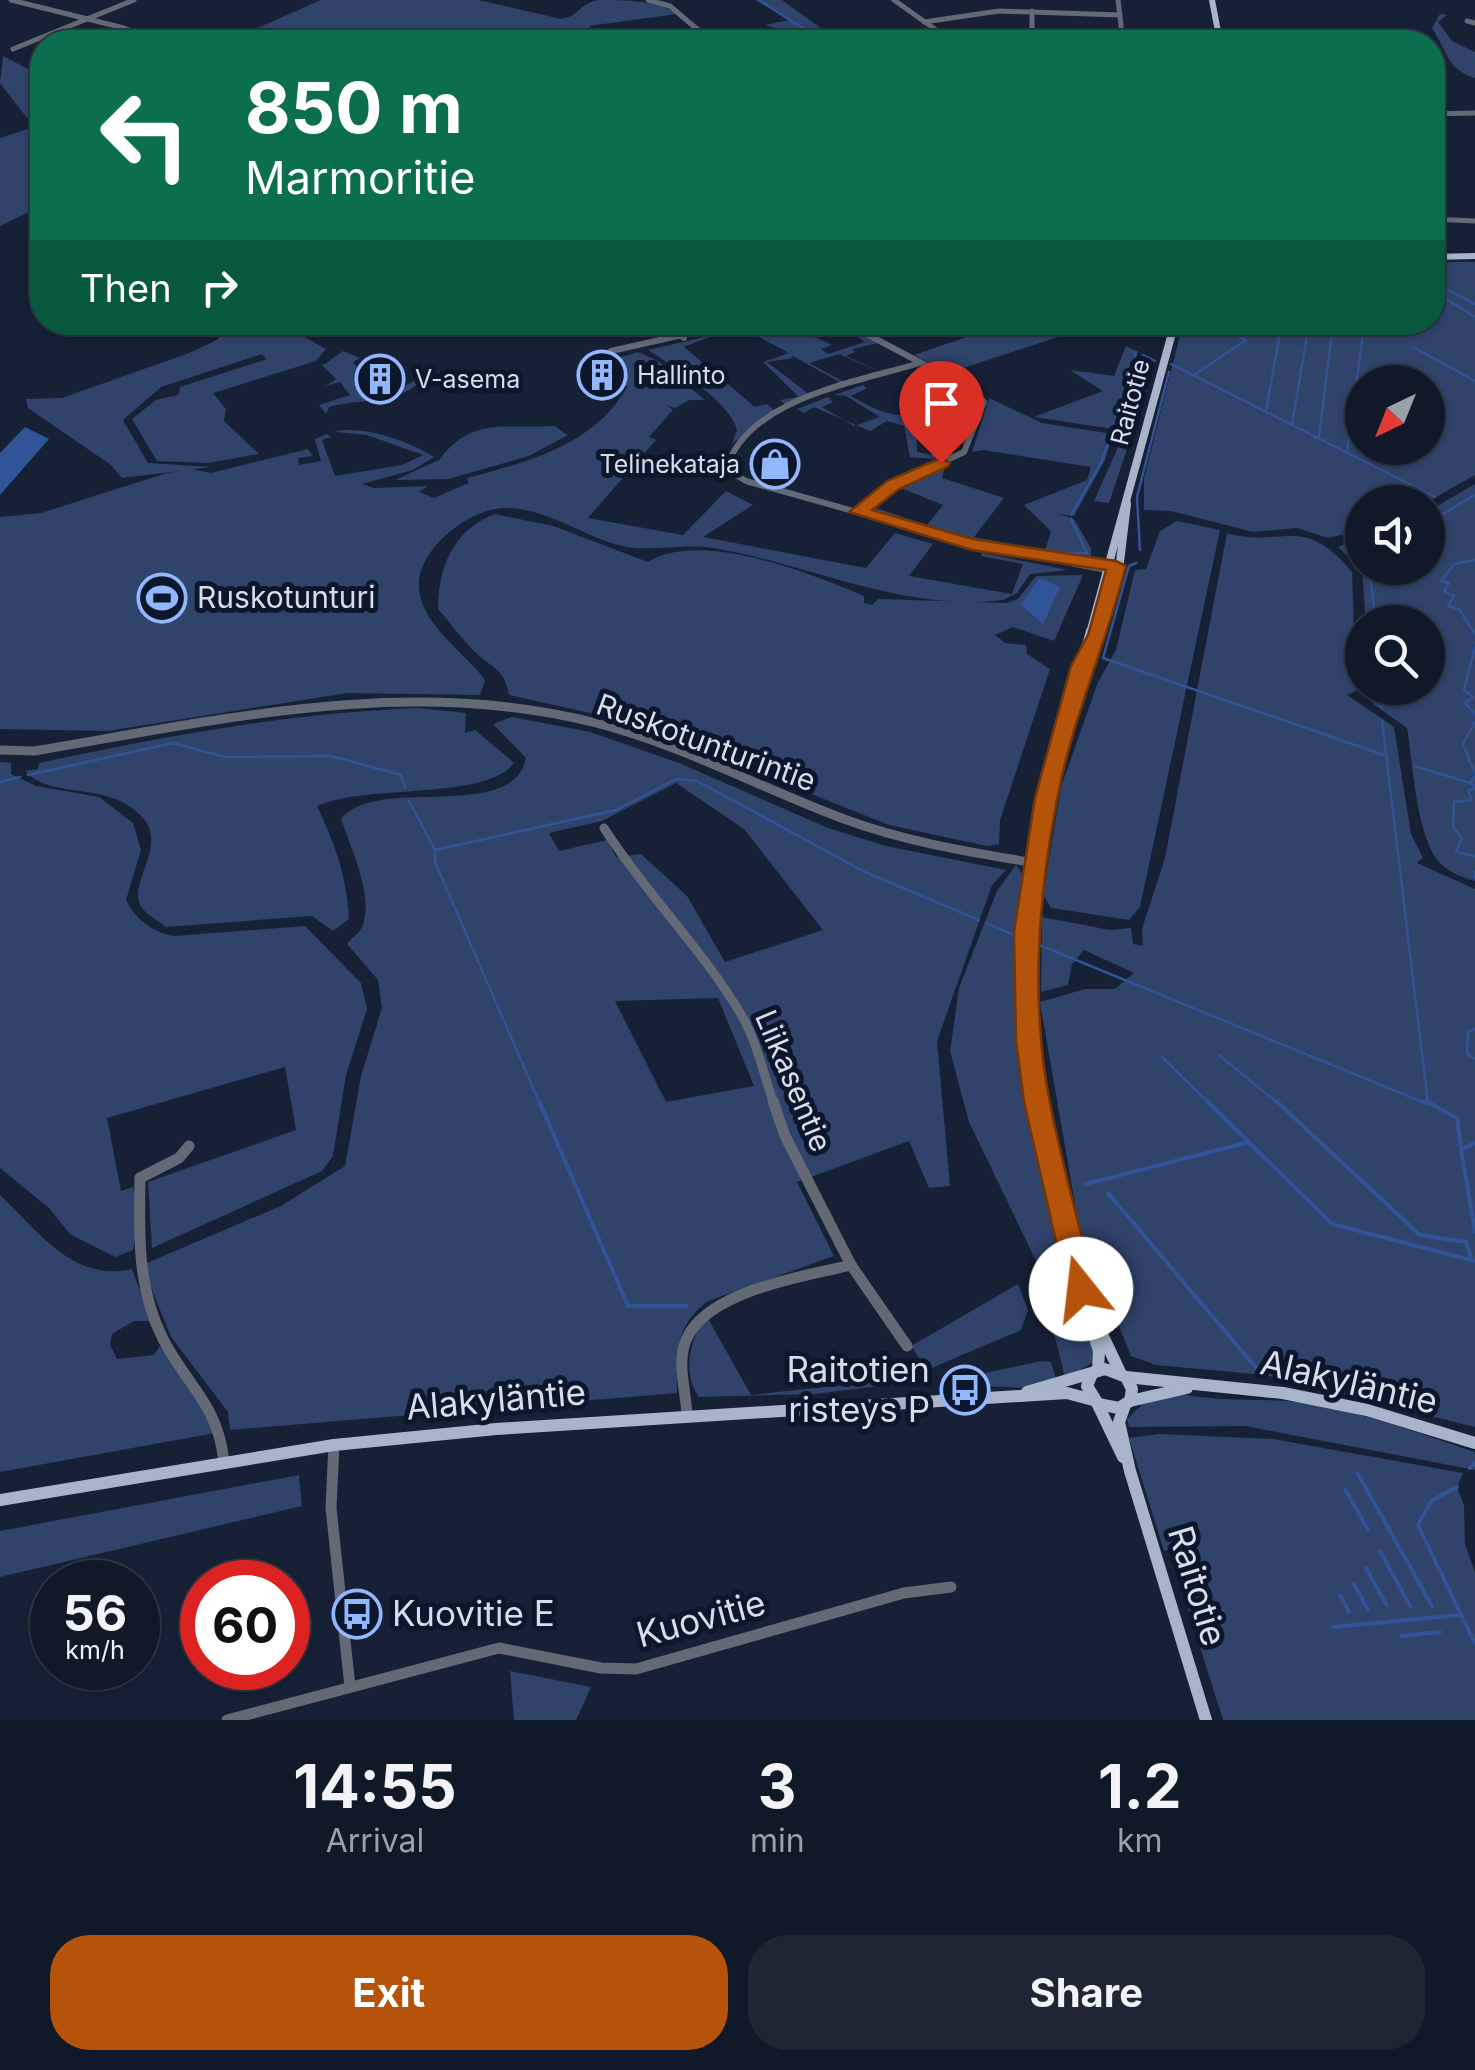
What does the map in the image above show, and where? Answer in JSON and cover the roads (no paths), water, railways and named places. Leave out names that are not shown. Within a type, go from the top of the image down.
[{"type":"main road","points":[[1212,0],[1218,30]]},
{"type":"main road","points":[[1445,257],[1475,256]]},
{"type":"main road","name":"Raitotie","points":[[1095,1372],[1099,1351],[1047,1159],[1029,1041],[1026,932],[1046,798],[1081,666],[1098,635],[1128,494],[1172,335]]},
{"type":"main road","name":"Raitotie","points":[[1081,1289],[1123,1375]]},
{"type":"main road","points":[[1095,1372],[1123,1375],[1132,1389],[1128,1403],[1112,1409],[1095,1402],[1087,1386],[1095,1372]]},
{"type":"main road","name":"Alakyläntie","points":[[1002,1398],[1095,1372]]},
{"type":"main road","name":"Alakyläntie","points":[[1123,1375],[1324,1401],[1475,1443]]},
{"type":"main road","name":"Alakyläntie","points":[[1128,1403],[1209,1385]]},
{"type":"main road","name":"Alakyläntie","points":[[0,1500],[334,1445],[687,1415],[1068,1393],[1095,1402]]},
{"type":"main road","name":"Raitotie","points":[[1095,1402],[1130,1470]]},
{"type":"main road","name":"Raitotie","points":[[1128,1403],[1119,1422],[1130,1470],[1206,1720]]},
{"type":"street","points":[[11,0],[122,30]]},
{"type":"street","points":[[60,30],[134,0]]},
{"type":"street","points":[[648,0],[670,6],[698,30]]},
{"type":"street","points":[[894,0],[936,30]]},
{"type":"street","points":[[1118,0],[1122,30]]},
{"type":"street","points":[[924,22],[996,11],[1120,15]]},
{"type":"street","points":[[1032,11],[1032,30]]},
{"type":"street","points":[[1467,21],[1475,22]]},
{"type":"street","points":[[13,49],[30,42]]},
{"type":"street","points":[[1445,114],[1475,114]]},
{"type":"street","points":[[1445,220],[1475,220]]},
{"type":"street","points":[[680,335],[684,338]]},
{"type":"street","points":[[611,351],[694,335]]},
{"type":"street","points":[[858,512],[893,485],[964,452],[983,397],[868,335]]},
{"type":"street","points":[[920,363],[770,415],[743,436],[727,460],[726,469],[746,482],[964,542],[1111,568]]},
{"type":"street","name":"Ruskotunturintie","points":[[0,750],[34,751],[301,704],[417,700],[484,704],[594,723],[688,754],[883,832],[1035,862]]},
{"type":"street","name":"Liikasentie","points":[[604,828],[632,874],[692,940],[744,1020],[785,1136],[851,1265],[907,1346]]},
{"type":"street","points":[[190,1146],[179,1158],[140,1178],[142,1219],[137,1262],[163,1340],[219,1417],[224,1462]]},
{"type":"street","points":[[687,1415],[685,1342],[703,1313],[724,1302],[851,1265]]},
{"type":"street","points":[[334,1445],[330,1508],[350,1687]]},
{"type":"street","name":"Kuovitie","points":[[226,1720],[499,1648],[523,1648],[597,1670],[636,1669],[904,1593],[951,1587]]},
{"type":"waterway","points":[[759,0],[805,30]]},
{"type":"waterway","points":[[1445,289],[1475,304]]},
{"type":"waterway","points":[[1445,298],[1475,317]]},
{"type":"waterway","points":[[1235,335],[1245,339]]},
{"type":"waterway","points":[[1266,411],[1280,335]]},
{"type":"waterway","points":[[1292,425],[1307,335]]},
{"type":"waterway","points":[[1319,437],[1332,335]]},
{"type":"waterway","points":[[1359,365],[1363,335]]},
{"type":"waterway","points":[[1194,375],[1246,340]]},
{"type":"waterway","points":[[1413,347],[1475,381]]},
{"type":"waterway","points":[[1112,431],[1136,352]]},
{"type":"waterway","points":[[1143,355],[1155,361]]},
{"type":"waterway","points":[[1171,364],[1292,425]]},
{"type":"waterway","points":[[1140,550],[1137,497],[1169,372]]},
{"type":"waterway","points":[[1292,425],[1411,485]]},
{"type":"waterway","points":[[1071,515],[1101,463],[1111,434]]},
{"type":"waterway","points":[[1459,504],[1475,495]]},
{"type":"waterway","points":[[1445,513],[1458,505]]},
{"type":"waterway","points":[[1044,553],[1087,553],[1071,519]]},
{"type":"waterway","points":[[1475,560],[1454,564],[1441,581],[1449,583],[1444,591],[1454,596],[1448,606],[1459,609],[1475,634]]},
{"type":"waterway","points":[[1136,563],[1129,566],[1103,658],[1386,756]]},
{"type":"waterway","points":[[1371,585],[1374,605]]},
{"type":"waterway","points":[[1475,647],[1464,690],[1473,697],[1465,703],[1475,714]]},
{"type":"waterway","points":[[1382,720],[1386,756]]},
{"type":"waterway","points":[[1475,722],[1463,744],[1475,774]]},
{"type":"waterway","points":[[28,775],[173,743],[225,757],[331,756],[401,775],[405,787]]},
{"type":"waterway","points":[[1386,756],[1428,1102]]},
{"type":"waterway","points":[[1415,766],[1470,783]]},
{"type":"waterway","points":[[1470,783],[1475,776]]},
{"type":"waterway","points":[[0,782],[20,777]]},
{"type":"waterway","points":[[409,801],[435,850],[616,810],[676,779],[697,781],[865,872],[979,920]]},
{"type":"waterway","points":[[1470,783],[1475,786]]},
{"type":"waterway","points":[[1475,788],[1468,791],[1472,800],[1454,802],[1453,827],[1462,838],[1456,852],[1475,856]]},
{"type":"waterway","points":[[435,851],[435,862],[540,1104]]},
{"type":"waterway","points":[[1475,872],[1475,878]]},
{"type":"waterway","points":[[986,923],[1014,935]]},
{"type":"waterway","points":[[1037,944],[1425,1103],[1421,1101]]},
{"type":"waterway","points":[[1475,1029],[1468,1032],[1467,1054],[1475,1059]]},
{"type":"waterway","points":[[1219,1055],[1279,1104]]},
{"type":"waterway","points":[[1162,1057],[1210,1104]]},
{"type":"waterway","points":[[539,1101],[628,1306],[686,1306]]},
{"type":"waterway","points":[[1207,1101],[1249,1142]]},
{"type":"waterway","points":[[1276,1101],[1420,1235],[1466,1242],[1471,1257]]},
{"type":"waterway","points":[[1428,1102],[1457,1118],[1461,1149]]},
{"type":"waterway","points":[[1086,1184],[1249,1142]]},
{"type":"waterway","points":[[1249,1142],[1332,1224],[1475,1261]]},
{"type":"waterway","points":[[1461,1149],[1475,1143]]},
{"type":"waterway","points":[[1461,1149],[1475,1231]]},
{"type":"waterway","points":[[1108,1193],[1263,1376]]},
{"type":"waterway","points":[[1470,1468],[1475,1463]]},
{"type":"waterway","points":[[1358,1474],[1432,1606]]},
{"type":"waterway","points":[[1457,1487],[1431,1501],[1418,1525],[1475,1644]]},
{"type":"waterway","points":[[1345,1489],[1368,1530]]},
{"type":"waterway","points":[[1380,1551],[1410,1606]]},
{"type":"waterway","points":[[1366,1568],[1387,1606]]},
{"type":"waterway","points":[[1354,1584],[1368,1610]]},
{"type":"waterway","points":[[1340,1595],[1349,1612]]},
{"type":"waterway","points":[[1333,1627],[1460,1615]]},
{"type":"waterway","points":[[1401,1636],[1440,1632]]},
{"type":"place","name":"Hallinto","points":[[602,375]]},
{"type":"place","name":"V-asema","points":[[380,379]]},
{"type":"place","name":"Telinekataja","points":[[775,464]]},
{"type":"place","name":"Ruskotunturi","points":[[162,598]]},
{"type":"place","name":"Raitotien risteys P","points":[[965,1390]]},
{"type":"place","name":"Kuovitie E","points":[[357,1614]]}]
